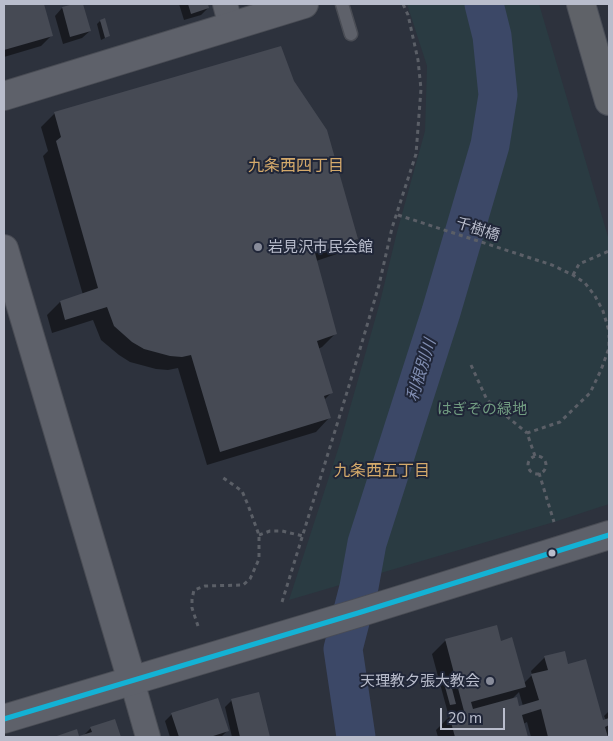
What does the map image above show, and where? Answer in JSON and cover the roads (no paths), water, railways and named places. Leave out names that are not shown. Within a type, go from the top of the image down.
[{"type":"highway","points":[[581,4],[609,101]]},
{"type":"street","points":[[4,96],[228,15],[304,4]]},
{"type":"street","points":[[4,248],[148,737]]},
{"type":"street","points":[[4,719],[276,638],[609,535]]},
{"type":"lane","points":[[342,4],[351,34]]},
{"type":"waterway","name":"利根別川","points":[[356,737],[343,649],[359,587],[367,543],[441,312],[490,145],[498,95],[492,36],[484,4]]},
{"type":"place","name":"岩見沢市民会館","points":[[258,247]]},
{"type":"place","name":"天理教夕張大教会","points":[[490,681]]},
{"type":"district","name":"九条西四丁目","points":[[296,166]]},
{"type":"district","name":"九条西五丁目","points":[[382,471]]},
{"type":"park label","name":"はぎぞの緑地","points":[[482,409]]}]
